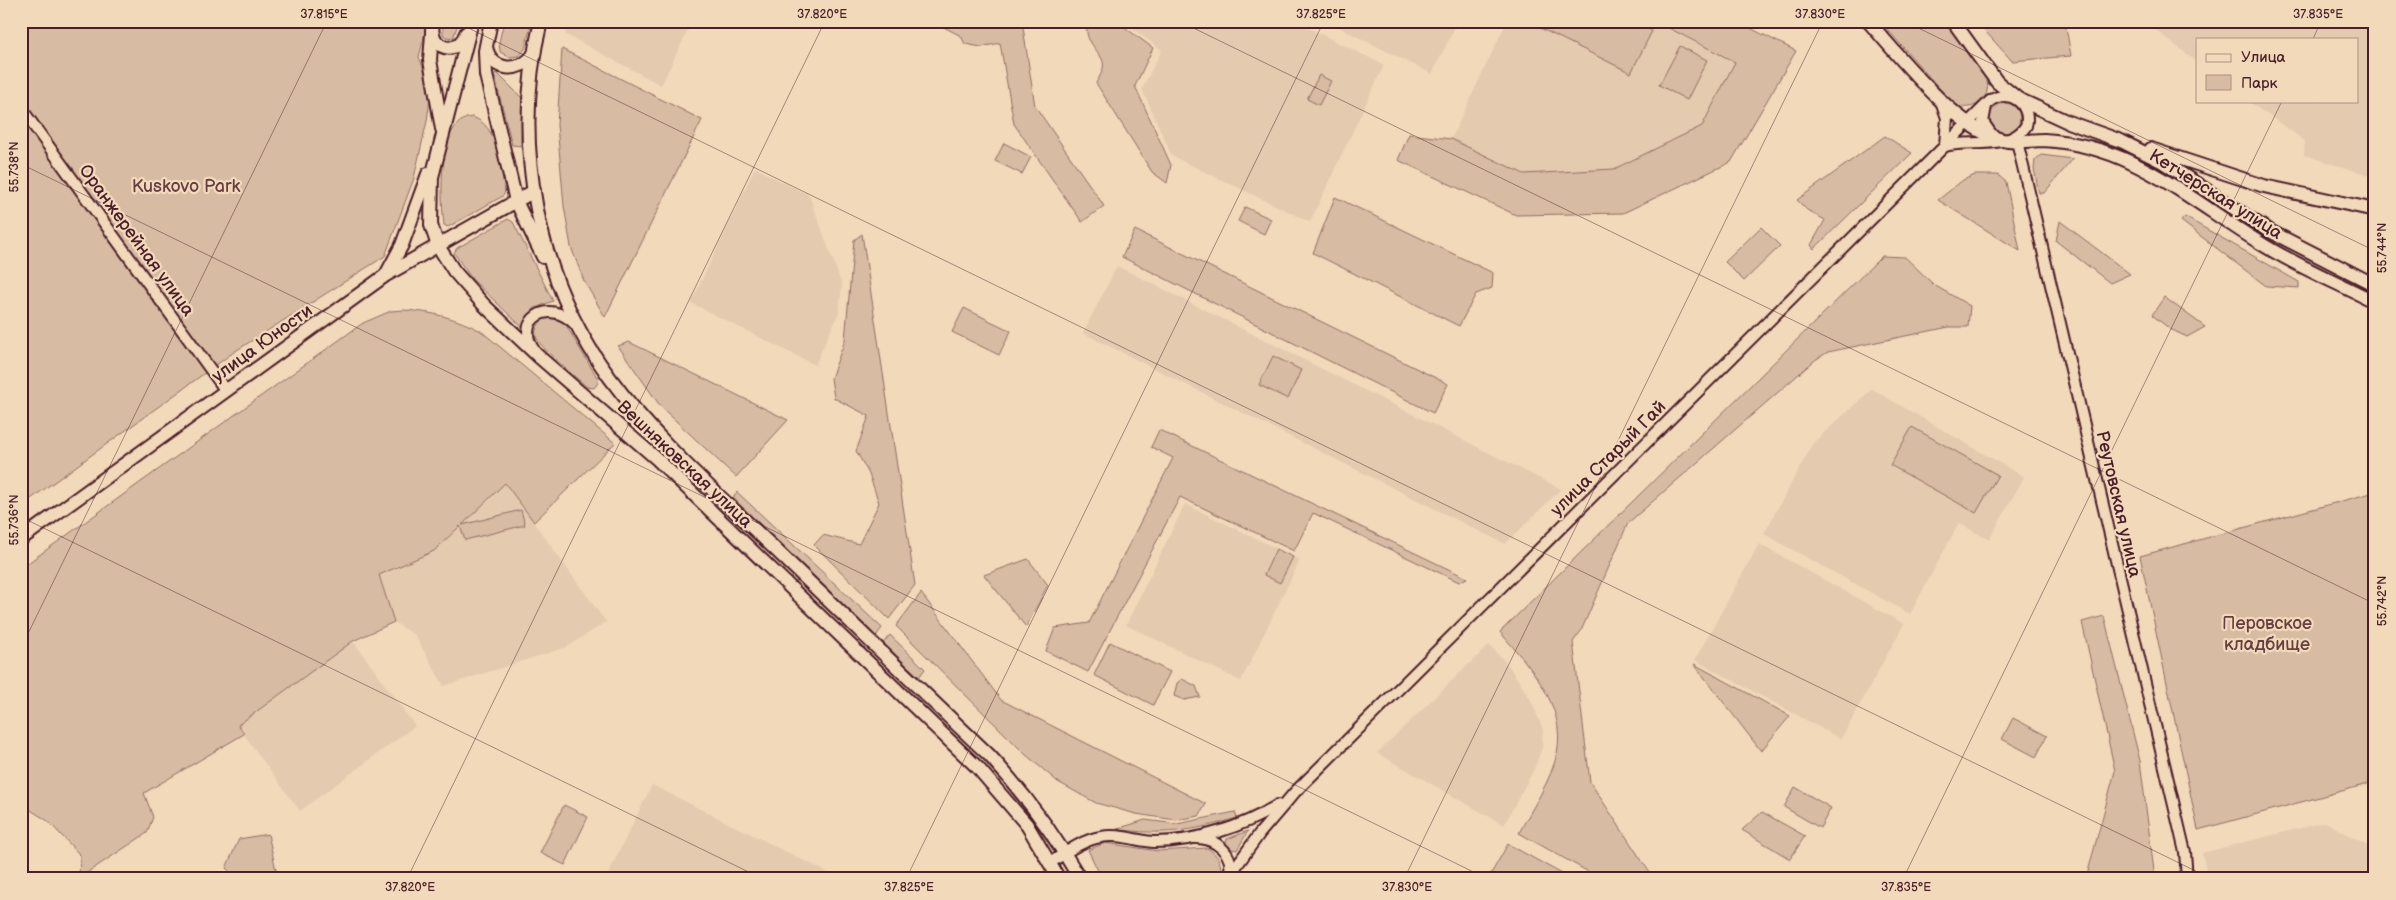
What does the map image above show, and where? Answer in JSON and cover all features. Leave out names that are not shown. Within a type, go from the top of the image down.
[{"type":"main road","points":[[433,25],[435,40],[440,46],[453,48],[464,39],[471,21]]},
{"type":"main road","points":[[442,134],[471,21]]},
{"type":"main road","points":[[490,21],[486,42],[486,75],[516,202],[526,225],[556,278]]},
{"type":"main road","name":"Вешняковская улица","points":[[542,21],[533,60],[530,144],[534,191],[546,247],[556,278],[577,326],[610,378],[659,436],[989,755],[1022,791],[1080,879]]},
{"type":"main road","points":[[1868,21],[1941,101],[1968,123],[2008,139]]},
{"type":"main road","name":"Кетчерская улица","points":[[1953,21],[1997,82],[2018,99],[2068,122],[2121,141],[2163,162],[2266,229],[2375,285]]},
{"type":"main road","name":"Вешняковская улица","points":[[433,25],[430,60],[442,134],[432,177],[431,225],[438,246],[465,285],[538,356],[656,459],[978,768],[1027,826],[1059,879]]},
{"type":"main road","points":[[486,42],[490,59],[502,67],[517,68],[533,60]]},
{"type":"main road","name":"Кетчерская улица","points":[[2008,139],[2067,142],[2116,155],[2155,174],[2259,243],[2375,302]]},
{"type":"main road","points":[[2121,141],[2156,150],[2264,186],[2375,210]]},
{"type":"main road","points":[[386,275],[402,245],[436,155]]},
{"type":"main road","name":"улица Юности","points":[[21,539],[386,275],[534,191]]},
{"type":"street","points":[[1941,101],[1947,118],[1945,146],[1962,142],[2008,139],[2022,133],[2027,121],[2026,109],[2018,99],[2003,96],[1990,101],[1983,113],[1983,122],[2008,139]]},
{"type":"street","name":"улица Старый Гай","points":[[1227,879],[1260,833],[1295,792],[1990,101]]},
{"type":"street","name":"Оранжерейная улица","points":[[21,108],[226,391]]},
{"type":"street","name":"Реутовская улица","points":[[2008,139],[2182,843],[2187,879]]},
{"type":"street","points":[[538,356],[530,345],[528,334],[530,326],[538,315],[552,310],[560,312],[577,326]]},
{"type":"street","points":[[922,714],[928,716],[934,714],[936,708],[934,702]]},
{"type":"street","name":"улица Старый Гай","points":[[1050,863],[1090,839],[1103,836],[1152,842],[1190,838],[1224,829],[1260,815],[1295,792]]},
{"type":"street","name":"улица Старый Гай","points":[[1190,838],[1209,840],[1225,851],[1230,865],[1227,879]]},
{"type":"shaded area","points":[[568,21],[669,21],[688,30],[661,85],[565,34]]},
{"type":"shaded area","points":[[1122,21],[1294,21],[1384,65],[1310,222],[1172,156],[1142,89],[1162,50]]},
{"type":"shaded area","points":[[1326,21],[1458,21],[1432,74]]},
{"type":"shaded area","points":[[1507,21],[1655,21],[1735,62],[1702,126],[1614,169],[1524,174],[1451,139]]},
{"type":"shaded area","points":[[2151,21],[2375,21],[2375,177],[2304,155],[2305,141],[2249,102],[2358,102],[2358,38],[2196,38],[2196,61],[2149,25]]},
{"type":"shaded area","points":[[755,168],[809,195],[842,285],[839,312],[815,365],[691,303]]},
{"type":"shaded area","points":[[1117,266],[1561,489],[1505,544],[1083,333]]},
{"type":"shaded area","points":[[1872,389],[2024,477],[1989,540],[1959,523],[1910,614],[1764,534],[1813,443]]},
{"type":"shaded area","points":[[505,483],[606,622],[567,647],[444,686],[415,635],[394,622],[379,575],[434,551]]},
{"type":"shaded area","points":[[1185,504],[1300,560],[1241,681],[1126,625]]},
{"type":"shaded area","points":[[1759,544],[1904,624],[1841,739],[1695,660]]},
{"type":"shaded area","points":[[353,641],[415,726],[300,811],[237,725]]},
{"type":"shaded area","points":[[1489,645],[1508,665],[1531,700],[1543,730],[1542,748],[1534,769],[1504,825],[1377,753]]},
{"type":"shaded area","points":[[652,785],[841,879],[617,879],[608,874]]},
{"type":"shaded area","points":[[2325,822],[2375,849],[2375,879],[2208,879],[2202,853]]},
{"type":"green space","name":"Kuskovo Park","points":[[21,21],[428,21],[419,57],[426,75],[430,99],[414,178],[385,256],[234,352],[21,506]]},
{"type":"green space","points":[[443,21],[459,21],[453,38],[443,35]]},
{"type":"green space","points":[[504,21],[532,21],[525,49],[519,56],[509,57],[500,52],[499,42]]},
{"type":"green space","points":[[932,21],[1022,21],[1035,106],[1104,206],[1082,222],[1014,124],[1000,43],[981,47],[965,44],[961,36]]},
{"type":"green space","points":[[1086,21],[1116,21],[1153,48],[1135,86],[1171,165],[1167,183],[1152,172],[1096,83],[1103,70],[1103,61],[1089,39]]},
{"type":"green space","points":[[1533,21],[1632,21],[1652,31],[1631,73],[1532,24]]},
{"type":"green space","points":[[1655,21],[1736,21],[1796,51],[1731,162],[1623,213],[1516,215],[1398,160],[1409,134],[1451,139],[1524,174],[1614,169],[1702,126],[1735,62]]},
{"type":"green space","points":[[1880,21],[1947,21],[1978,60],[1984,72],[1987,83],[1986,93],[1980,102],[1974,106],[1967,107],[1954,105]]},
{"type":"green space","points":[[1976,21],[2065,21],[2071,56],[2012,61]]},
{"type":"green space","points":[[1680,46],[1707,60],[1687,100],[1659,85]]},
{"type":"green space","points":[[562,49],[702,120],[605,317],[584,281],[571,247],[564,206],[557,125]]},
{"type":"green space","points":[[497,73],[522,98],[521,146],[512,145],[494,74]]},
{"type":"green space","points":[[1319,75],[1331,81],[1319,105],[1307,99]]},
{"type":"green space","points":[[2005,103],[2015,108],[2020,118],[2015,128],[2005,133],[1995,128],[1990,118],[1995,108]]},
{"type":"green space","points":[[472,117],[481,121],[493,138],[497,148],[505,191],[503,196],[448,227],[444,225],[442,198],[443,163],[452,132],[460,121]]},
{"type":"green space","points":[[1885,136],[1912,153],[1814,249],[1811,245],[1825,220],[1807,210],[1797,200]]},
{"type":"green space","points":[[1004,143],[1031,157],[1022,174],[995,161]]},
{"type":"green space","points":[[2041,155],[2073,159],[2044,193],[2039,193],[2034,169],[2035,160]]},
{"type":"green space","points":[[1975,175],[1998,175],[2006,182],[2020,251],[1938,200],[1963,180]]},
{"type":"green space","points":[[1335,197],[1493,273],[1492,288],[1476,294],[1459,326],[1313,253]]},
{"type":"green space","points":[[1245,207],[1271,219],[1264,234],[1238,221]]},
{"type":"green space","points":[[2185,217],[2299,282],[2299,288],[2266,286],[2181,221]]},
{"type":"green space","points":[[508,219],[513,222],[553,301],[535,308],[529,314],[522,327],[472,279],[454,253],[457,248]]},
{"type":"green space","points":[[2060,221],[2130,274],[2110,283],[2056,241]]},
{"type":"green space","points":[[1761,227],[1780,246],[1744,281],[1725,262]]},
{"type":"green space","points":[[1135,230],[1448,384],[1433,413],[1122,257]]},
{"type":"green space","points":[[862,234],[915,585],[889,619],[814,545],[823,535],[859,544],[879,503],[869,474],[856,451],[869,416],[834,398],[831,378],[845,340],[854,240]]},
{"type":"green space","points":[[1882,256],[1905,257],[1934,285],[1970,306],[1968,327],[1949,327],[1828,352],[1815,360],[1628,523],[1581,631],[1573,642],[1590,782],[1654,879],[1601,879],[1519,833],[1551,773],[1557,753],[1559,735],[1551,702],[1543,687],[1500,632]]},
{"type":"green space","points":[[2164,297],[2205,327],[2187,337],[2170,329],[2152,315]]},
{"type":"green space","points":[[964,308],[1011,331],[999,355],[952,332]]},
{"type":"green space","points":[[404,310],[444,316],[481,331],[615,443],[534,522],[505,483],[462,525],[521,510],[525,525],[465,540],[460,526],[434,551],[379,575],[394,622],[353,641],[238,725],[244,734],[144,793],[153,817],[147,833],[79,878],[80,855],[48,821],[21,804],[21,568],[363,323],[391,311]]},
{"type":"green space","points":[[547,317],[559,318],[564,322],[598,379],[598,383],[594,388],[587,387],[550,355],[538,341],[536,336],[537,328]]},
{"type":"green space","points":[[629,342],[788,420],[736,477],[661,407],[618,346]]},
{"type":"green space","points":[[1273,356],[1301,370],[1288,399],[1259,385]]},
{"type":"green space","points":[[1912,427],[1998,475],[1976,513],[1890,465]]},
{"type":"green space","points":[[1159,430],[1467,578],[1459,582],[1313,513],[1294,551],[1180,497],[1088,672],[1046,651],[1055,628],[1089,623],[1173,458],[1151,447]]},
{"type":"green space","points":[[737,492],[882,628],[876,636],[733,498]]},
{"type":"green space","name":"Перовское кладбище","points":[[2375,492],[2375,782],[2198,830],[2140,556]]},
{"type":"green space","points":[[1276,549],[1293,557],[1280,583],[1264,575]]},
{"type":"green space","points":[[1028,559],[1048,585],[1026,627],[984,575]]},
{"type":"green space","points":[[921,593],[1001,700],[1206,804],[1199,816],[1176,820],[1136,814],[1096,803],[1058,782],[1025,754],[896,626]]},
{"type":"green space","points":[[2104,616],[2140,761],[2155,879],[2086,879],[2115,771],[2082,622]]},
{"type":"green space","points":[[890,635],[925,669],[919,677],[883,643]]},
{"type":"green space","points":[[1110,642],[1170,672],[1153,705],[1094,675]]},
{"type":"green space","points":[[1694,664],[1790,716],[1761,751]]},
{"type":"green space","points":[[1182,679],[1196,686],[1200,697],[1184,700],[1174,696],[1177,683]]},
{"type":"green space","points":[[2013,718],[2047,736],[2036,757],[2002,739]]},
{"type":"green space","points":[[1795,787],[1831,808],[1820,828],[1784,807]]},
{"type":"green space","points":[[564,805],[588,817],[565,865],[540,853]]},
{"type":"green space","points":[[1235,812],[1237,818],[1192,829],[1148,832],[1117,829],[1145,820],[1177,824]]},
{"type":"green space","points":[[1762,812],[1805,836],[1790,859],[1742,830]]},
{"type":"green space","points":[[1248,831],[1237,850],[1232,849],[1226,843],[1227,839]]},
{"type":"green space","points":[[268,834],[278,879],[237,879],[226,868],[239,839]]},
{"type":"green space","points":[[1105,843],[1158,851],[1207,848],[1215,854],[1219,861],[1220,874],[1218,879],[1102,879],[1088,850]]},
{"type":"green space","points":[[1508,844],[1571,879],[1488,879]]}]
